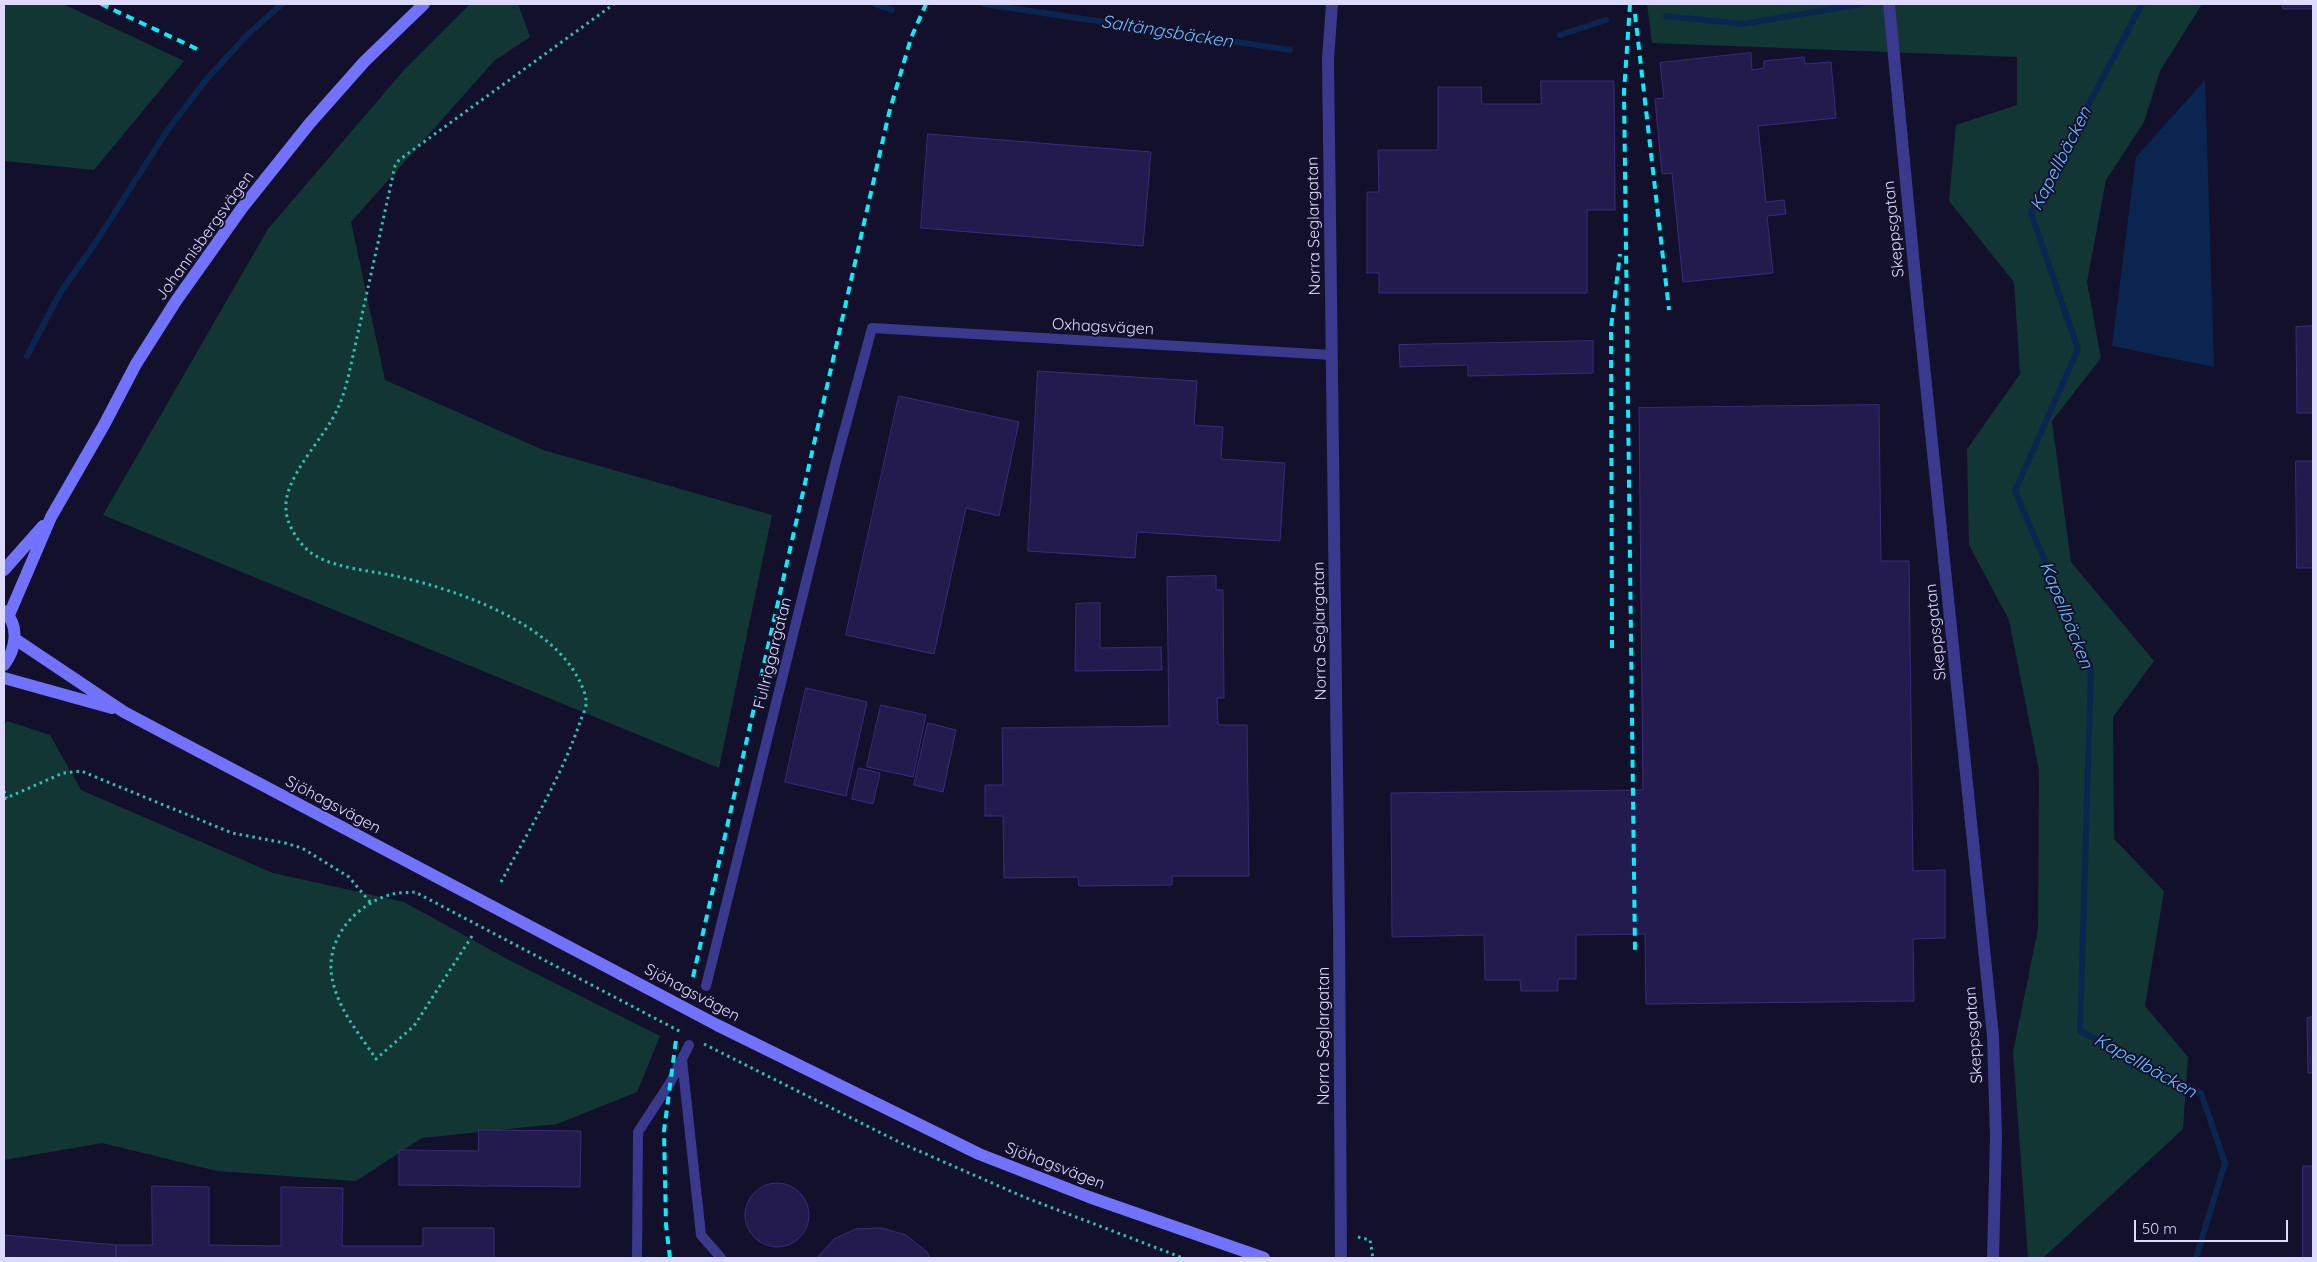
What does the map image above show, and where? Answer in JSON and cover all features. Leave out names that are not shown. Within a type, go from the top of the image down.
[{"type":"main road","name":"Johannisbergsvägen","points":[[6,613],[51,516],[104,425],[136,364],[176,301],[242,208],[310,123],[364,62],[424,4]]},
{"type":"main road","name":"Johannisbergsvägen","points":[[4,570],[51,516]]},
{"type":"main road","points":[[4,665],[14,649],[15,639],[15,632],[6,613]]},
{"type":"main road","name":"Sjöhagsvägen","points":[[15,639],[124,712],[495,910],[717,1025],[979,1154],[1090,1198],[1264,1258]]},
{"type":"main road","name":"Sjöhagsvägen","points":[[4,678],[124,712]]},
{"type":"street","name":"Norra Seglargatan","points":[[1332,4],[1328,59],[1341,1258]]},
{"type":"street","name":"Skeppsgatan","points":[[1889,4],[1916,287],[1993,1036],[1996,1137],[1992,1258]]},
{"type":"lane","name":"Oxhagsvägen","points":[[872,328],[1332,355]]},
{"type":"lane","name":"Fullriggargatan","points":[[706,986],[835,465],[872,328]]},
{"type":"lane","points":[[637,1258],[638,1132],[670,1084],[689,1045]]},
{"type":"lane","points":[[682,1060],[702,1235],[721,1258]]},
{"type":"path","points":[[501,882],[573,745],[587,700],[571,664],[546,640],[477,601],[402,577],[316,557],[305,549],[290,524],[286,509],[293,480],[338,410],[346,386],[395,166],[399,160],[614,4]]},
{"type":"path","points":[[4,792],[5,798],[63,773],[81,771],[232,833],[285,842],[302,848],[349,876],[370,902]]},
{"type":"path","points":[[472,936],[414,1026],[376,1059],[346,1014],[334,987],[331,972],[334,947],[339,934],[350,918],[370,902],[391,894],[415,892],[683,1033]]},
{"type":"path","points":[[700,1042],[903,1144],[1024,1197],[1182,1258]]},
{"type":"path","points":[[1341,1234],[1370,1240],[1373,1258]]},
{"type":"green space","points":[[4,4],[63,4],[184,61],[94,170],[4,161]]},
{"type":"green space","points":[[470,4],[518,4],[530,37],[494,61],[351,222],[385,380],[543,450],[772,515],[719,768],[103,515],[268,229],[404,70]]},
{"type":"green space","points":[[1647,4],[2202,4],[2160,71],[2144,122],[2106,180],[2087,282],[2101,358],[2052,421],[2071,562],[2154,661],[2113,717],[2114,839],[2164,891],[2145,1006],[2188,1057],[2183,1129],[2043,1258],[2028,1258],[2013,1052],[2038,929],[2039,770],[2009,620],[1969,545],[1967,449],[2020,374],[2014,282],[1949,201],[1956,125],[2017,105],[2017,57],[1652,43]]},
{"type":"green space","points":[[7,721],[50,735],[81,790],[273,873],[404,902],[509,960],[660,1036],[637,1092],[557,1124],[422,1138],[356,1181],[217,1171],[102,1143],[4,1160],[4,726]]},
{"type":"water","points":[[2205,80],[2214,367],[2112,346],[2136,157]]},
{"type":"building","points":[[2283,4],[2313,4],[2313,9],[2283,9]]},
{"type":"building","points":[[1751,53],[1752,70],[1764,68],[1764,61],[1804,57],[1805,64],[1831,62],[1836,118],[1758,126],[1766,202],[1784,200],[1786,214],[1767,216],[1773,273],[1683,282],[1672,173],[1662,174],[1655,99],[1664,98],[1660,63]]},
{"type":"building","points":[[1541,81],[1614,81],[1615,210],[1587,210],[1587,293],[1379,293],[1379,273],[1367,273],[1367,192],[1379,192],[1378,150],[1438,150],[1438,87],[1481,87],[1482,104],[1541,104]]},
{"type":"building","points":[[928,134],[1151,152],[1143,246],[921,228]]},
{"type":"building","points":[[2313,326],[2313,413],[2297,413],[2296,327]]},
{"type":"building","points":[[1593,341],[1593,373],[1468,376],[1468,365],[1400,367],[1399,345]]},
{"type":"building","points":[[1038,371],[1197,381],[1194,425],[1223,427],[1221,459],[1285,463],[1280,541],[1137,532],[1135,558],[1028,551]]},
{"type":"building","points":[[899,396],[1019,422],[999,516],[966,508],[934,654],[846,635]]},
{"type":"building","points":[[1879,405],[1881,561],[1909,561],[1913,871],[1945,870],[1945,938],[1913,939],[1914,1001],[1646,1004],[1645,934],[1576,935],[1576,979],[1558,979],[1558,991],[1521,991],[1520,980],[1485,980],[1484,935],[1392,937],[1391,793],[1643,790],[1639,408]]},
{"type":"building","points":[[2296,461],[2313,461],[2313,568],[2297,568]]},
{"type":"building","points":[[1216,576],[1216,590],[1223,590],[1224,698],[1217,698],[1218,725],[1247,725],[1249,876],[1172,876],[1172,885],[1079,886],[1078,877],[1004,878],[1003,816],[985,816],[985,785],[1003,785],[1002,728],[1169,726],[1167,577]]},
{"type":"building","points":[[1100,603],[1100,648],[1161,647],[1162,670],[1075,671],[1076,604]]},
{"type":"building","points":[[806,688],[867,702],[846,796],[785,782]]},
{"type":"building","points":[[881,705],[926,715],[913,777],[867,767]]},
{"type":"building","points":[[928,723],[956,730],[943,792],[914,785]]},
{"type":"building","points":[[859,768],[880,773],[873,804],[852,799]]},
{"type":"building","points":[[2313,1017],[2313,1073],[2308,1073],[2307,1018]]},
{"type":"building","points":[[479,1130],[581,1131],[580,1187],[399,1185],[399,1150],[478,1151]]},
{"type":"building","points":[[2303,1166],[2313,1166],[2313,1258],[2303,1258]]},
{"type":"building","points":[[771,1183],[783,1183],[800,1192],[807,1203],[809,1215],[807,1227],[800,1238],[783,1247],[771,1247],[759,1242],[750,1233],[745,1221],[745,1209],[750,1197],[759,1188]]},
{"type":"building","points":[[152,1186],[209,1187],[209,1245],[281,1246],[281,1187],[343,1188],[342,1246],[423,1246],[423,1228],[494,1228],[494,1258],[116,1258],[116,1245],[152,1245]]},
{"type":"building","points":[[882,1228],[906,1235],[927,1252],[930,1258],[817,1258],[834,1239],[856,1229]]},
{"type":"building","points":[[4,1235],[116,1245],[116,1258],[4,1258]]},
{"type":"waterway","points":[[27,356],[60,293],[94,245],[167,131],[206,80],[248,34],[282,4]]},
{"type":"waterway","name":"Saltängsbäcken","points":[[875,4],[892,10]]},
{"type":"waterway","name":"Saltängsbäcken","points":[[984,4],[1290,50]]},
{"type":"waterway","name":"Saltängsbäcken","points":[[1666,16],[1742,24],[1862,4]]},
{"type":"waterway","name":"Kapellbäcken","points":[[2142,4],[2031,213],[2078,349],[2015,491],[2091,668],[2080,1031],[2201,1093],[2225,1163],[2196,1258]]},
{"type":"waterway","name":"Saltängsbäcken","points":[[1560,35],[1606,20]]},
{"type":"railway","points":[[101,4],[197,49]]},
{"type":"railway","points":[[693,977],[889,113],[911,38],[926,4]]},
{"type":"railway","points":[[1630,4],[1624,92],[1635,951]]},
{"type":"railway","points":[[1635,14],[1669,310]]},
{"type":"railway","points":[[1612,648],[1611,328],[1620,254]]},
{"type":"railway","points":[[670,1258],[666,1225],[664,1131],[676,1040]]}]
